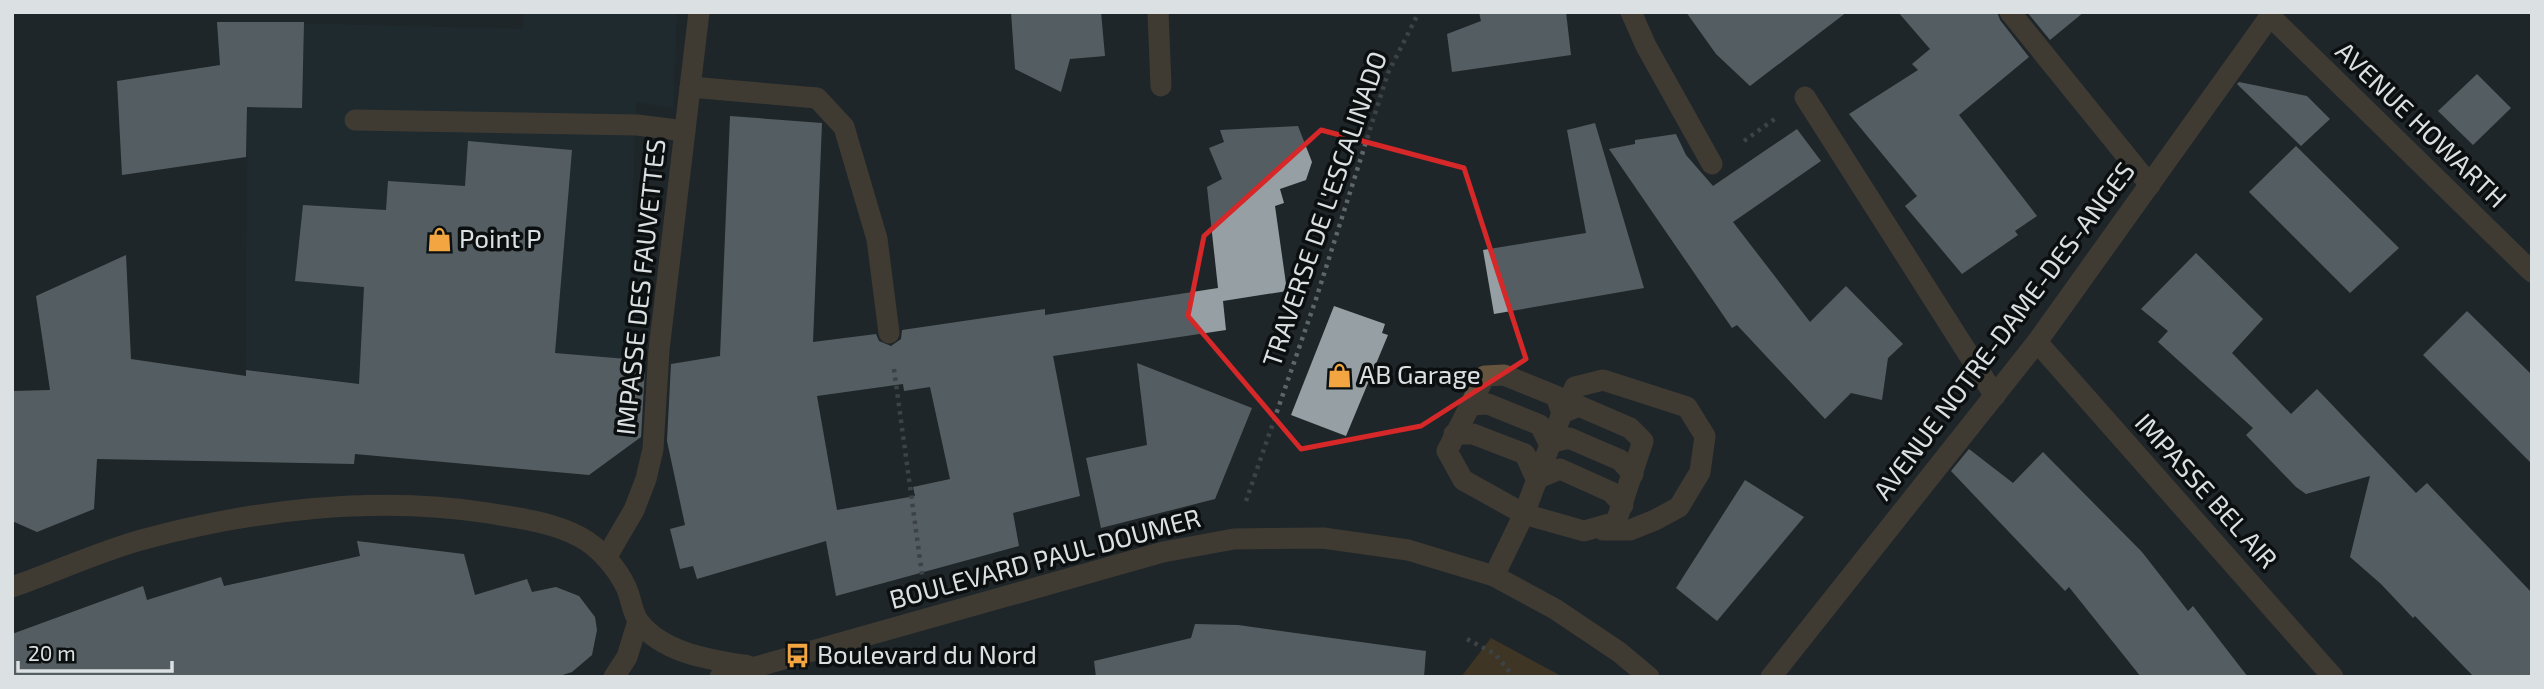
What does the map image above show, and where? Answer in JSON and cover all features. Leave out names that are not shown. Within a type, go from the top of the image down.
[{"type":"street","name":"IMPASSE DES FAUVETTES","points":[[606,558],[634,510],[646,479],[653,449],[659,350],[699,12]]},
{"type":"street","points":[[1158,12],[1160,86]]},
{"type":"street","points":[[1631,12],[1646,46],[1712,164]]},
{"type":"street","points":[[2010,12],[2150,185]]},
{"type":"street","name":"AVENUE NOTRE-DAME-DES-ANGES","points":[[1771,677],[2037,342],[2272,15]]},
{"type":"street","name":"AVENUE HOWARTH","points":[[2272,15],[2532,272]]},
{"type":"street","points":[[691,87],[817,98],[844,127],[877,239],[889,334]]},
{"type":"street","points":[[1805,97],[1995,396]]},
{"type":"street","points":[[355,120],[637,125],[685,131]]},
{"type":"street","name":"IMPASSE BEL AIR","points":[[2037,342],[2333,677]]},
{"type":"street","points":[[1494,576],[1524,514],[1549,443],[1576,387],[1603,380],[1687,407],[1705,436],[1700,472],[1679,507],[1655,520],[1630,530],[1584,531],[1524,514],[1463,480],[1447,452],[1485,376],[1504,375],[1556,396],[1562,413]]},
{"type":"street","points":[[1470,405],[1488,404],[1540,425],[1549,443]]},
{"type":"street","points":[[1562,413],[1579,406],[1630,428],[1643,441],[1616,522],[1584,531]]},
{"type":"street","points":[[1454,434],[1473,434],[1525,454],[1535,479]]},
{"type":"street","points":[[1549,443],[1569,438],[1620,460],[1633,474]]},
{"type":"street","points":[[1535,479],[1560,469],[1611,492],[1623,505]]},
{"type":"street","points":[[12,587],[139,540],[221,521],[346,506],[449,507],[532,520],[580,537],[606,558],[625,585],[638,621],[657,638],[680,650],[714,660],[755,667]]},
{"type":"street","name":"BOULEVARD PAUL DOUMER","points":[[720,677],[1163,552],[1234,539],[1323,538],[1408,550],[1494,576],[1555,610],[1619,652],[1649,677]]},
{"type":"street","points":[[614,677],[627,657],[638,621]]},
{"type":"path","name":"TRAVERSE DE L'ESCALINADO","points":[[1234,539],[1272,421],[1316,299],[1388,73],[1419,12]]},
{"type":"path","points":[[1712,164],[1805,97]]},
{"type":"path","points":[[889,334],[928,618]]},
{"type":"path","points":[[1467,639],[1495,654],[1514,677]]},
{"type":"highlighted area","points":[[1321,130],[1464,168],[1526,359],[1421,426],[1301,449],[1188,316],[1204,236]]},
{"type":"shaded area","name":"Point P","points":[[523,12],[677,12],[673,108],[636,102],[627,359],[555,353],[556,335],[363,321],[359,384],[246,369],[248,22],[523,29]]},
{"type":"shaded area","points":[[1491,638],[1563,677],[1461,677]]},
{"type":"building","points":[[1011,12],[1101,12],[1105,56],[1070,59],[1061,92],[1015,69]]},
{"type":"building","points":[[1479,12],[1566,12],[1571,55],[1452,72],[1447,34],[1481,21]]},
{"type":"building","points":[[1686,12],[1847,12],[1750,86],[1716,54]]},
{"type":"building","points":[[1898,12],[1997,12],[2000,20],[2029,57],[1959,115],[2037,216],[2015,231],[2018,235],[1962,274],[1905,206],[1917,196],[1849,114],[1918,70],[1912,64],[1930,49]]},
{"type":"building","points":[[2027,12],[2084,12],[2050,40]]},
{"type":"building","points":[[217,22],[304,22],[302,108],[247,107],[246,157],[122,175],[117,81],[220,65]]},
{"type":"building","points":[[2477,74],[2511,108],[2473,145],[2438,111]]},
{"type":"building","points":[[2239,82],[2307,96],[2330,119],[2301,146],[2237,84]]},
{"type":"building","points":[[730,116],[822,123],[813,342],[876,334],[879,341],[891,346],[901,339],[902,330],[1045,309],[1045,315],[1218,288],[1207,187],[1222,179],[1209,148],[1224,142],[1220,130],[1298,126],[1312,162],[1306,180],[1280,189],[1284,203],[1275,206],[1287,291],[1223,301],[1226,330],[1053,356],[1080,496],[1013,513],[1019,546],[836,596],[826,541],[697,579],[693,566],[680,569],[670,529],[685,525],[667,441],[671,364],[720,356]],"holes":[[[903,384],[904,391],[930,387],[950,479],[913,487],[915,496],[837,510],[817,396]]]},
{"type":"building","points":[[1595,123],[1644,288],[1494,314],[1483,250],[1586,233],[1567,130]]},
{"type":"building","points":[[1797,129],[1821,161],[1733,222],[1810,322],[1846,286],[1903,344],[1888,358],[1882,400],[1851,393],[1825,419],[1737,325],[1732,328],[1609,149],[1635,144],[1635,140],[1676,134],[1686,155],[1713,186]]},
{"type":"building","points":[[468,141],[572,150],[555,353],[627,359],[626,371],[645,368],[641,437],[589,475],[355,454],[354,464],[97,459],[94,509],[37,532],[12,521],[12,391],[50,390],[36,296],[126,255],[131,359],[246,376],[246,370],[359,384],[364,287],[295,281],[303,205],[386,210],[388,181],[465,186]]},
{"type":"building","points":[[2296,146],[2399,248],[2350,293],[2249,192]]},
{"type":"building","points":[[2196,253],[2263,319],[2232,353],[2291,414],[2317,389],[2416,493],[2427,483],[2532,593],[2532,677],[2474,677],[2415,616],[2413,618],[2381,584],[2350,557],[2370,476],[2306,494],[2246,435],[2253,428],[2158,342],[2168,331],[2141,309]]},
{"type":"building","name":"AB Garage","points":[[1334,306],[1385,324],[1382,333],[1388,335],[1346,436],[1291,415]]},
{"type":"building","points":[[2467,311],[2532,375],[2532,464],[2423,355]]},
{"type":"building","points":[[1137,363],[1252,408],[1215,499],[1101,528],[1086,458],[1147,445]]},
{"type":"building","points":[[1969,449],[2013,483],[2043,452],[2142,552],[2188,611],[2193,606],[2248,677],[2141,677],[2069,587],[2065,591],[1951,471]]},
{"type":"building","points":[[1745,480],[1804,517],[1717,621],[1676,588]]},
{"type":"building","points":[[357,541],[464,554],[475,595],[527,579],[532,592],[556,587],[579,596],[595,617],[597,630],[592,655],[572,672],[556,677],[12,677],[12,634],[143,586],[147,600],[221,577],[224,586],[360,556]]},
{"type":"building","points":[[1195,624],[1238,625],[1426,651],[1424,677],[1096,677],[1094,661],[1191,638]]},
{"type":"place","name":"Point P","points":[[439,239]]},
{"type":"place","name":"AB Garage","points":[[1339,375]]},
{"type":"place","name":"Boulevard du Nord","points":[[797,655]]}]
